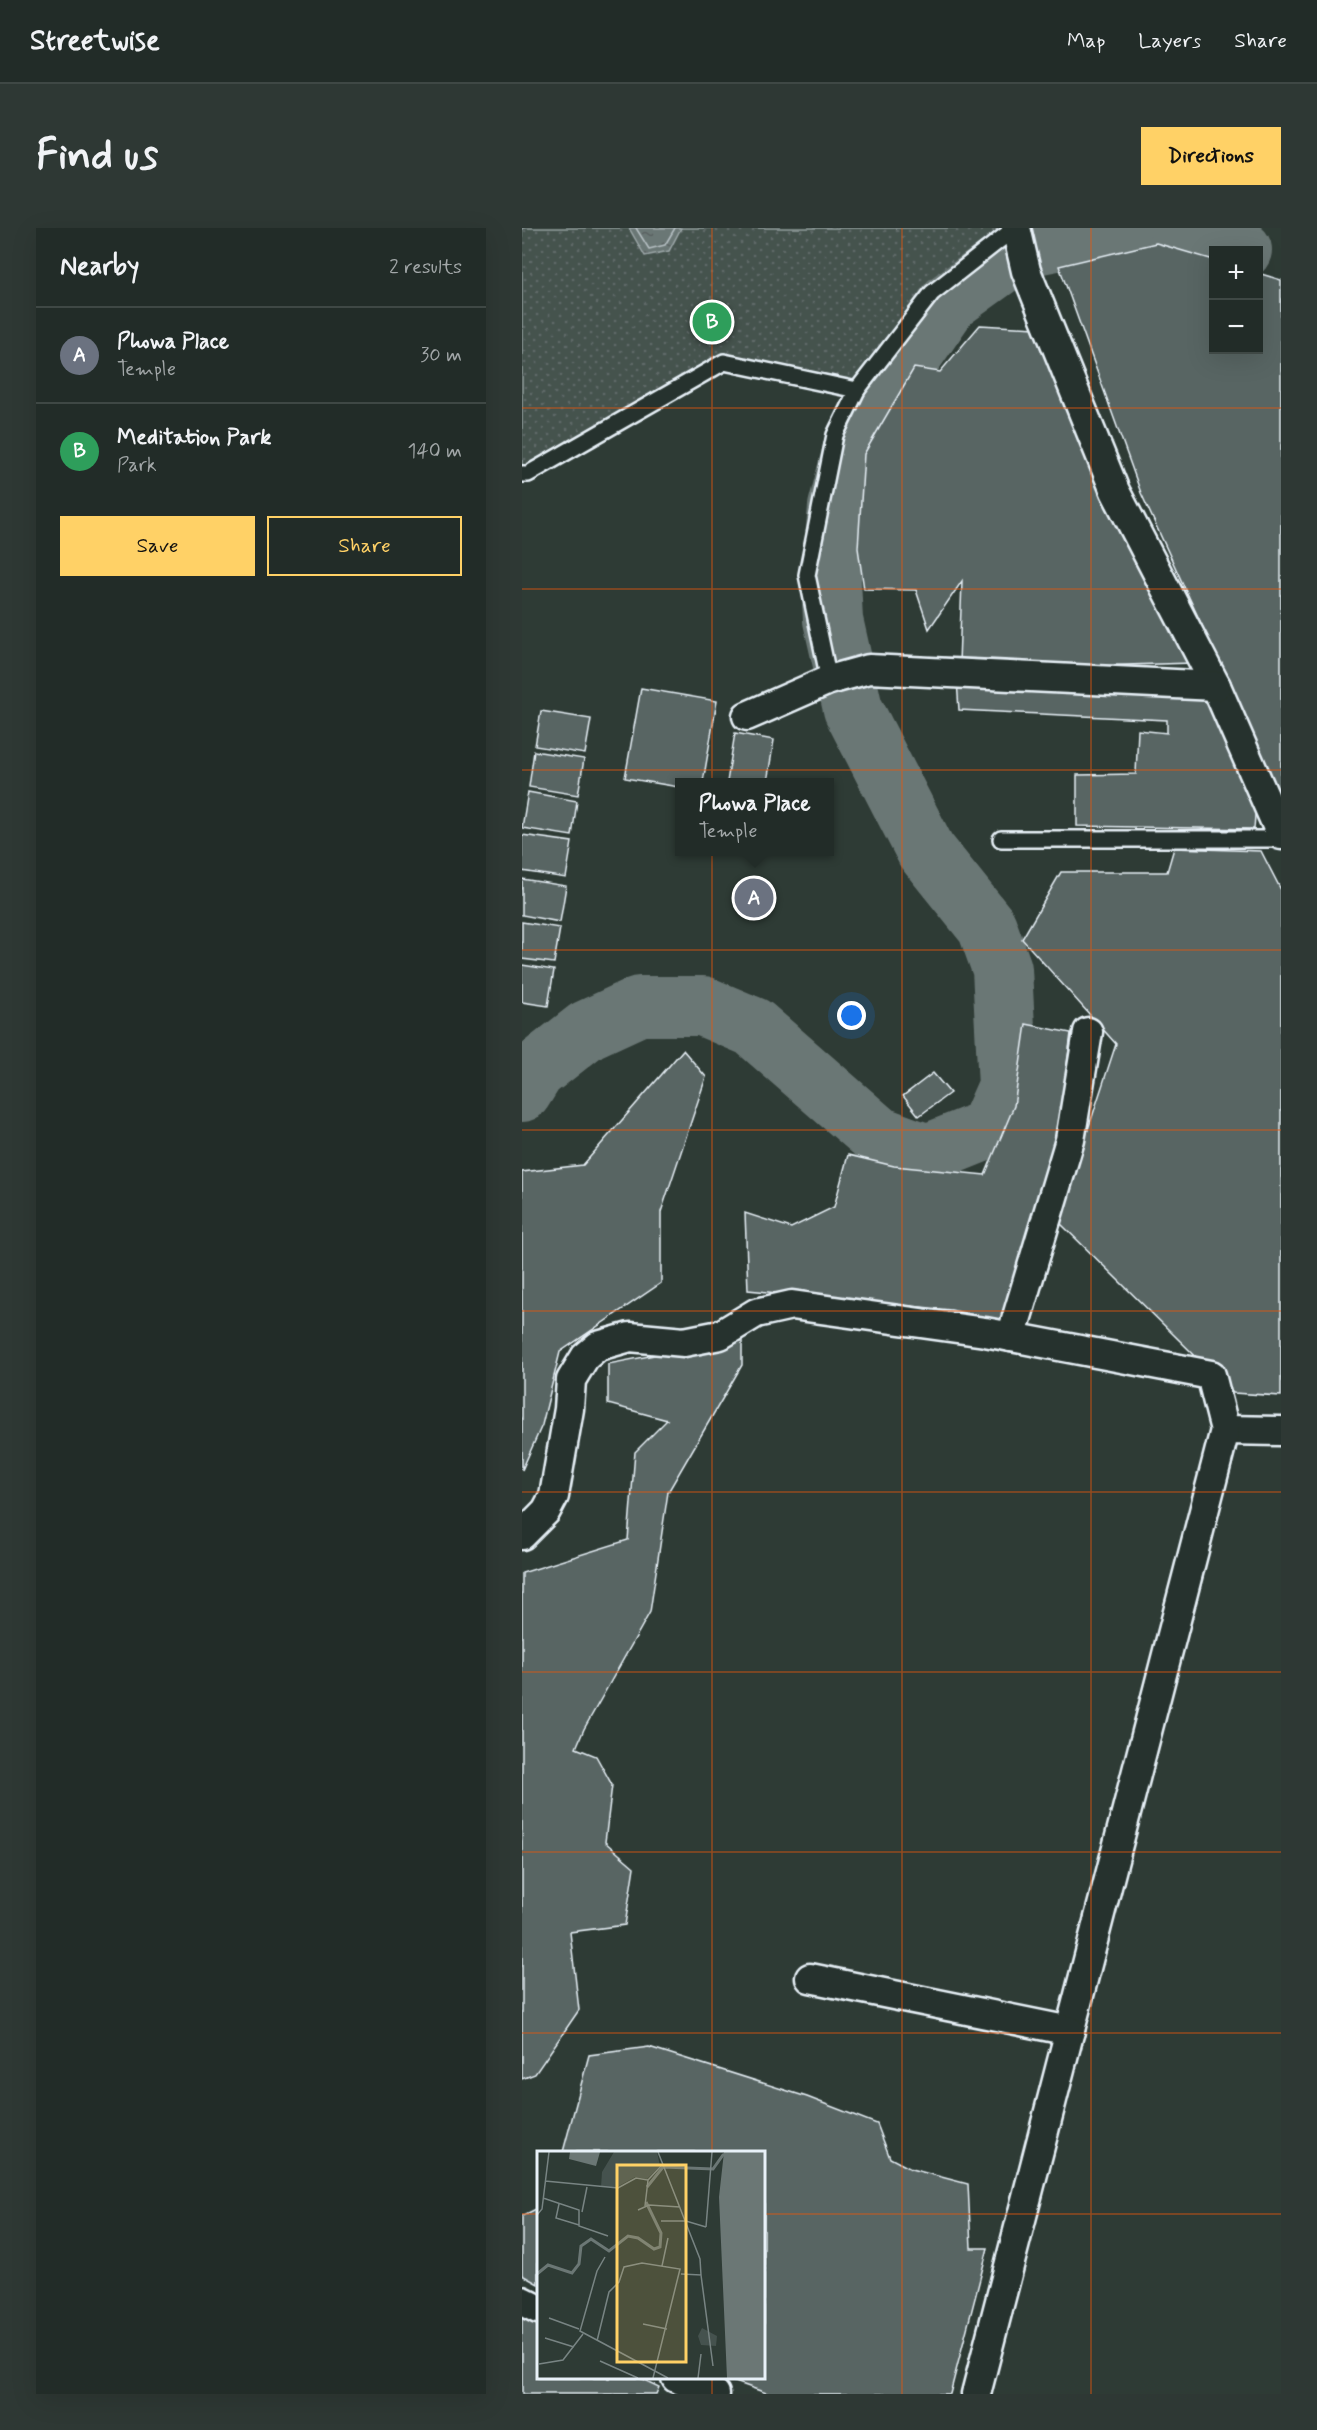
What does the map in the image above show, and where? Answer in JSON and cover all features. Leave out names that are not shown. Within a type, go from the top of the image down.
[{"type":"street","points":[[1015,228],[1026,271],[1115,492],[1216,686],[1281,837]]},
{"type":"street","points":[[747,716],[829,680],[869,669],[1216,686]]},
{"type":"street","points":[[1011,1337],[1070,1140],[1088,1032]]},
{"type":"street","points":[[522,1535],[546,1511],[554,1496],[569,1409],[571,1380],[585,1357],[598,1346],[630,1337],[684,1342],[720,1335],[756,1313],[792,1305],[1011,1337],[1210,1375],[1225,1430],[976,2394]]},
{"type":"street","points":[[1225,1430],[1281,1431]]},
{"type":"street","points":[[810,1978],[1070,2031]]},
{"type":"street","points":[[522,2301],[537,2308]]},
{"type":"street","points":[[675,2383],[715,2394]]},
{"type":"lane","points":[[829,680],[807,575],[835,435],[857,390],[932,293],[1015,228]]},
{"type":"lane","points":[[522,474],[528,474],[724,362],[857,390]]},
{"type":"lane","points":[[1001,838],[1281,837]]},
{"type":"shaded area","points":[[522,228],[996,228],[997,232],[928,289],[856,382],[723,355],[522,469]]},
{"type":"water","points":[[629,228],[681,228],[669,251],[645,256]]},
{"type":"building","points":[[1156,243],[1209,259],[1209,354],[1263,354],[1263,275],[1281,280],[1281,797],[1141,493],[1059,266]]},
{"type":"building","points":[[980,325],[1036,328],[1193,663],[1058,667],[959,663],[962,581],[929,629],[916,590],[864,589],[858,548],[864,454],[914,368],[940,372]]},
{"type":"building","points":[[957,680],[1216,686],[1256,802],[1254,829],[1077,826],[1077,775],[1136,774],[1138,730],[1167,733],[1167,720],[959,710]]},
{"type":"building","points":[[641,688],[717,701],[704,778],[675,778],[675,786],[625,778]]},
{"type":"building","points":[[541,711],[591,719],[585,754],[535,746]]},
{"type":"building","points":[[735,733],[774,740],[768,778],[728,778]]},
{"type":"building","points":[[534,751],[584,759],[578,795],[529,787]]},
{"type":"building","points":[[528,792],[577,801],[572,836],[522,828]]},
{"type":"building","points":[[522,835],[572,842],[566,878],[522,871]]},
{"type":"building","points":[[1174,848],[1261,851],[1281,890],[1281,1396],[1233,1393],[1058,1221],[1116,1044],[1022,939],[1061,872],[1167,872]]},
{"type":"building","points":[[522,879],[566,886],[560,922],[522,915]]},
{"type":"building","points":[[522,922],[560,928],[554,963],[522,959]]},
{"type":"building","points":[[522,965],[554,970],[548,1006],[522,1002]]},
{"type":"building","points":[[1026,1024],[1071,1033],[1057,1147],[1002,1321],[951,1310],[748,1290],[745,1213],[791,1228],[834,1207],[848,1155],[894,1166],[985,1175],[1014,1106]]},
{"type":"building","points":[[683,1050],[706,1077],[661,1212],[661,1283],[560,1352],[542,1425],[522,1470],[522,1172],[583,1165]]},
{"type":"building","points":[[933,1073],[950,1093],[919,1116],[903,1096]]},
{"type":"building","points":[[742,1338],[742,1365],[668,1492],[650,1612],[584,1729],[576,1748],[596,1756],[612,1785],[605,1842],[634,1867],[625,1925],[570,1932],[579,2010],[535,2074],[522,2079],[522,1573],[628,1540],[635,1452],[667,1420],[608,1404],[608,1364]]},
{"type":"building","points":[[649,2047],[807,2097],[877,2124],[890,2158],[911,2169],[968,2184],[971,2248],[988,2248],[950,2394],[769,2394],[727,2379],[765,2379],[765,2151],[563,2151],[589,2055]]},
{"type":"building","points":[[537,2208],[537,2283],[522,2275],[522,2216]]},
{"type":"building","points":[[522,2316],[537,2324],[537,2379],[642,2379],[659,2387],[656,2394],[522,2394]]},
{"type":"waterway","points":[[522,1092],[535,1071],[587,1030],[639,1006],[703,1006],[753,1027],[878,1136],[927,1154],[989,1129],[1008,1086],[1002,969],[987,927],[926,851],[853,709],[833,620],[831,580],[838,507],[856,437],[949,302],[1025,247],[1121,228]]},
{"type":"waterway","points":[[1163,228],[1228,246]]},
{"type":"place","name":"Meditation Park","points":[[712,322]]},
{"type":"place","name":"Phowa Place","points":[[754,898]]}]
